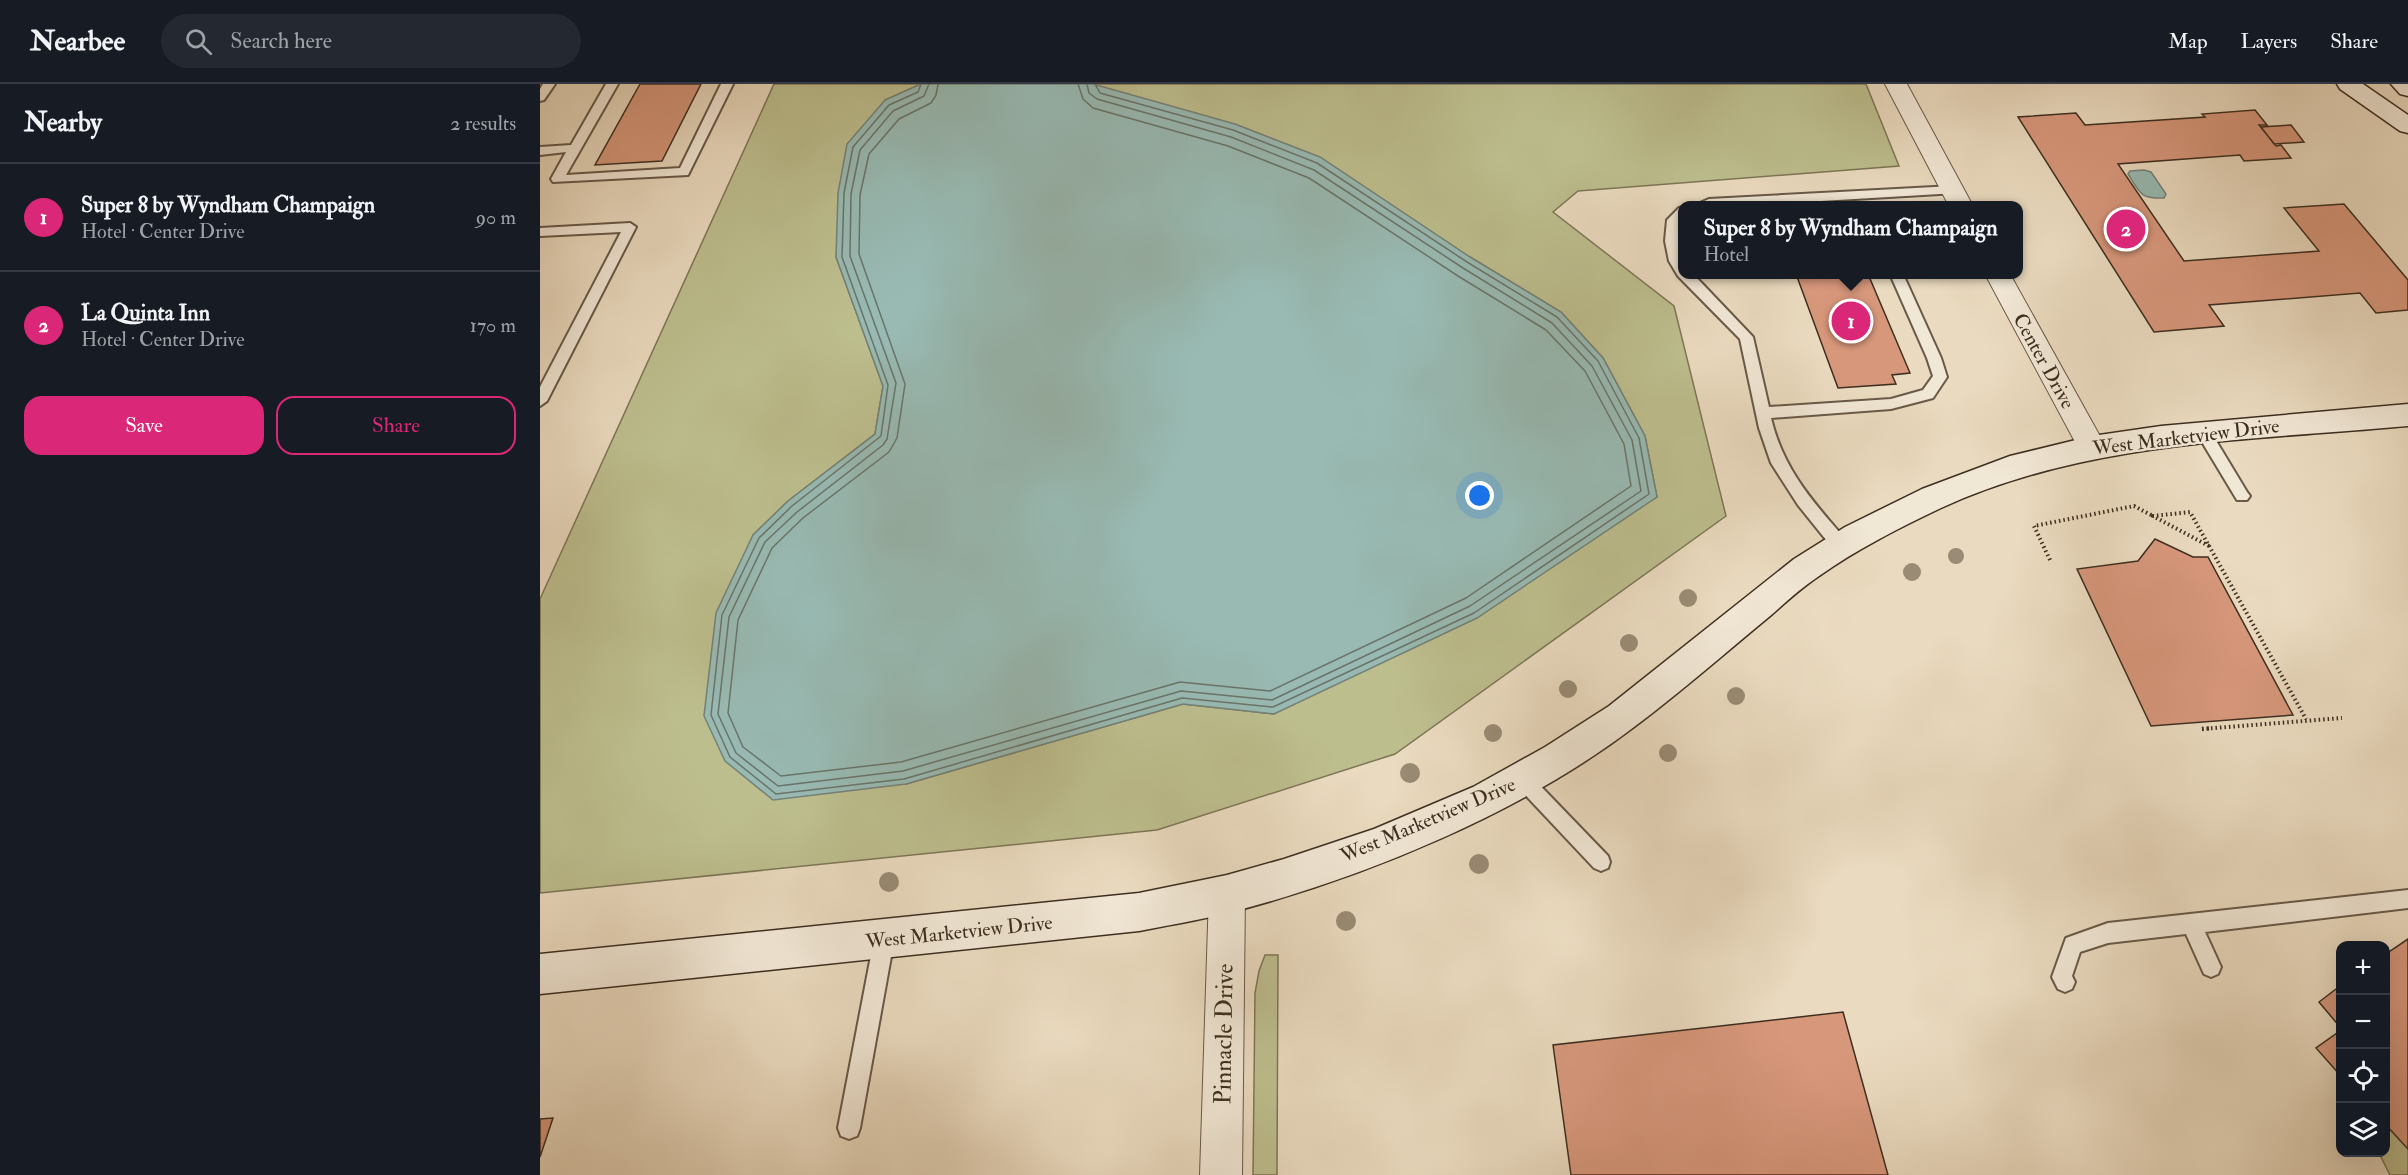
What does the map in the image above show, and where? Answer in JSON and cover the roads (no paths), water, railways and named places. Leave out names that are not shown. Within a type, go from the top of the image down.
[{"type":"main road","points":[[2348,84],[2408,126]]},
{"type":"main road","points":[[2402,84],[2408,88]]},
{"type":"main road","name":"West Marketview Drive","points":[[540,974],[1139,912],[1227,894],[1378,846],[1486,799],[1558,759],[1622,717],[1805,568],[1841,546],[1933,498],[2010,468],[2092,447],[2204,433],[2408,415]]},
{"type":"street","points":[[1896,84],[1957,198]]},
{"type":"street","name":"Center Drive","points":[[2000,279],[2092,447]]},
{"type":"street","name":"Pinnacle Drive","points":[[1221,1175],[1227,894]]},
{"type":"lane","points":[[540,98],[549,84]]},
{"type":"lane","points":[[612,84],[557,179],[684,172],[727,84]]},
{"type":"lane","points":[[540,151],[575,148]]},
{"type":"lane","points":[[1811,201],[1957,198]]},
{"type":"lane","points":[[1678,215],[1673,220],[1670,238],[1673,262],[1678,267]]},
{"type":"lane","points":[[540,232],[630,227],[540,400]]},
{"type":"lane","points":[[1689,279],[1746,337],[1762,412],[1778,463],[1803,501],[1841,546]]},
{"type":"lane","points":[[1762,412],[1891,404],[1928,394],[1940,377],[1934,358],[1898,279]]},
{"type":"lane","points":[[2204,433],[2242,496]]},
{"type":"lane","points":[[1522,779],[1601,862]]},
{"type":"lane","points":[[2065,982],[2062,977],[2073,945],[2108,933],[2408,899]]},
{"type":"lane","points":[[2191,923],[2211,967]]},
{"type":"lane","points":[[849,1128],[885,940]]},
{"type":"water","points":[[921,84],[1093,84],[1235,124],[1320,157],[1470,257],[1561,312],[1603,358],[1645,436],[1657,497],[1477,618],[1274,714],[1183,704],[906,784],[773,800],[725,761],[704,716],[716,613],[753,535],[788,501],[875,434],[883,386],[836,257],[838,193],[847,144],[885,100]]},
{"type":"water","points":[[2130,171],[2151,172],[2166,194],[2164,198],[2145,196],[2135,186],[2128,174]]},
{"type":"place","name":"La Quinta Inn","points":[[2126,229]]},
{"type":"place","name":"Super 8 by Wyndham Champaign","points":[[1851,321]]}]
